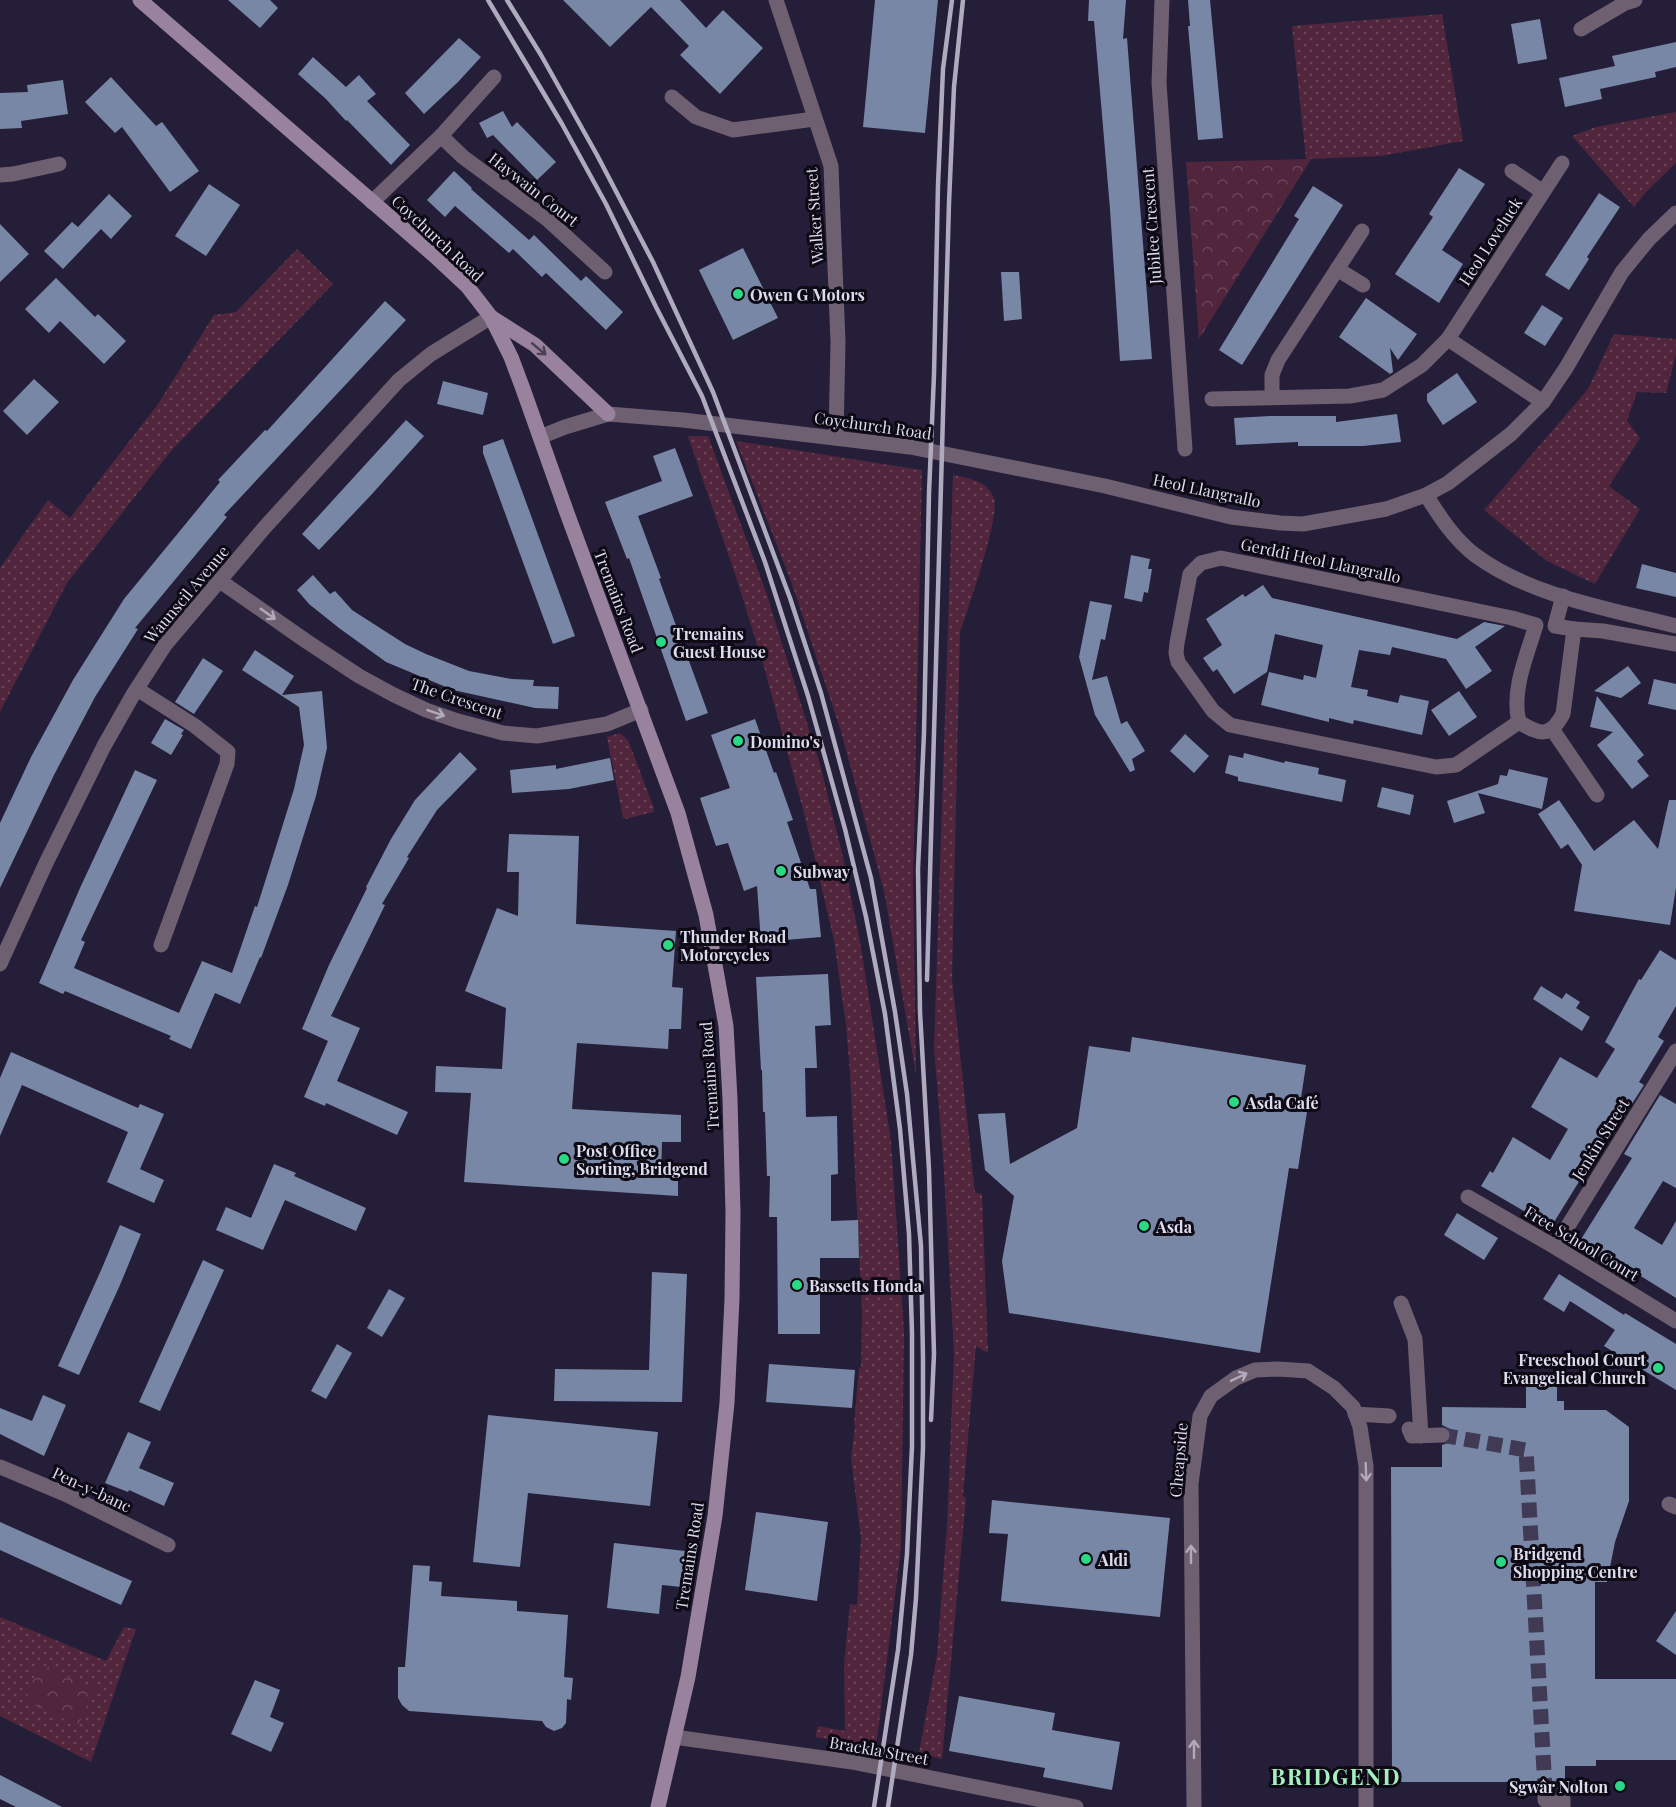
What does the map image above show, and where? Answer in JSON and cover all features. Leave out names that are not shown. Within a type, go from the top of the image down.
[{"type":"main road","name":"Coychurch Road","points":[[140,0],[407,231],[467,286],[491,317],[511,357],[540,437]]},
{"type":"main road","points":[[491,317],[535,345],[608,414]]},
{"type":"main road","name":"Tremains Road","points":[[540,437],[678,813],[706,915],[726,1026],[734,1213],[727,1403],[715,1516],[688,1677],[658,1807]]},
{"type":"street","name":"Walker Street","points":[[776,0],[831,166],[838,342],[836,438]]},
{"type":"street","name":"Jubilee Crescent","points":[[1162,0],[1159,83],[1185,449]]},
{"type":"street","points":[[1581,29],[1625,3],[1635,0]]},
{"type":"street","points":[[372,202],[441,136],[494,77]]},
{"type":"street","points":[[672,97],[696,117],[733,130],[814,118]]},
{"type":"street","name":"Haywain Court","points":[[441,136],[463,157],[547,219],[605,272]]},
{"type":"street","name":"Heol Loveluck","points":[[1212,399],[1350,396],[1383,390],[1422,365],[1448,339],[1562,163]]},
{"type":"street","points":[[0,175],[59,164]]},
{"type":"street","points":[[1512,171],[1543,192]]},
{"type":"street","name":"Heol Llangrallo","points":[[980,461],[1127,490],[1232,517],[1280,523],[1303,524],[1386,509],[1426,495],[1448,483],[1474,464],[1511,434],[1543,402],[1566,368],[1622,272],[1649,239],[1676,213]]},
{"type":"street","points":[[1272,397],[1272,375],[1278,360],[1362,231]]},
{"type":"street","points":[[1337,269],[1363,285]]},
{"type":"street","name":"Waunscil Avenue","points":[[0,964],[46,863],[104,746],[165,645],[265,527],[399,380],[431,354],[491,317]]},
{"type":"street","points":[[1448,339],[1543,402]]},
{"type":"street","name":"Coychurch Road","points":[[540,437],[608,414],[684,420],[910,447],[980,461]]},
{"type":"street","points":[[1426,495],[1447,526],[1475,554],[1503,573],[1546,591],[1676,626]]},
{"type":"street","name":"Gerddi Heol Llangrallo","points":[[1519,722],[1456,765],[1447,767],[1436,767],[1230,725],[1213,711],[1178,662],[1177,643],[1190,574],[1201,562],[1221,558],[1512,618],[1536,625],[1555,626]]},
{"type":"street","name":"The Crescent","points":[[220,581],[359,676],[426,710],[458,721],[503,732],[537,736],[607,724],[640,710]]},
{"type":"street","points":[[1563,596],[1555,626],[1603,631],[1676,644]]},
{"type":"street","points":[[1536,625],[1516,698],[1519,722],[1535,732],[1552,729],[1563,714],[1574,629]]},
{"type":"street","points":[[137,688],[195,726],[228,752],[227,765],[161,945]]},
{"type":"street","points":[[1552,729],[1597,795]]},
{"type":"street","name":"Jenkin Street","points":[[1555,1247],[1676,1051]]},
{"type":"street","name":"Free School Court","points":[[1468,1197],[1676,1320]]},
{"type":"street","points":[[1401,1303],[1414,1339],[1415,1433],[1442,1435]]},
{"type":"street","name":"Cheapside","points":[[1194,1807],[1191,1484],[1200,1416],[1211,1396],[1236,1378],[1255,1370],[1278,1369],[1308,1371],[1334,1388],[1353,1407],[1360,1427],[1366,1466],[1366,1807]]},
{"type":"street","points":[[1355,1414],[1389,1416]]},
{"type":"street","name":"Pen-y-banc","points":[[0,1467],[65,1494],[168,1545]]},
{"type":"street","name":"Brackla Street","points":[[674,1737],[852,1762],[1076,1807]]},
{"type":"street","points":[[1545,1789],[1545,1800],[1563,1799],[1563,1807]]},
{"type":"green space","points":[[1442,14],[1463,141],[1381,156],[1306,159],[1292,26]]},
{"type":"green space","points":[[1676,112],[1676,163],[1634,207],[1572,136],[1596,127]]},
{"type":"green space","points":[[1311,159],[1199,339],[1186,162]]},
{"type":"green space","points":[[297,249],[333,284],[171,451],[67,583],[0,712],[0,568],[48,500],[70,518],[158,404],[214,315],[236,312]]},
{"type":"green space","points":[[1614,334],[1676,339],[1676,355],[1666,393],[1637,392],[1627,421],[1640,438],[1609,486],[1640,509],[1595,584],[1547,561],[1484,510],[1588,389]]},
{"type":"green space","points":[[688,436],[708,436],[766,592],[821,768],[843,857],[861,947],[891,1141],[904,1332],[901,1548],[876,1747],[815,1737],[818,1726],[845,1731],[844,1665],[850,1604],[857,1605],[861,1538],[851,1458],[859,1367],[861,1368],[862,1310],[850,1073],[834,940],[805,817],[764,667]]},
{"type":"green space","points":[[736,441],[922,470],[913,882],[916,1074],[884,891],[840,728],[792,584]]},
{"type":"green space","points":[[953,475],[983,484],[994,499],[995,509],[982,565],[960,633],[952,979],[975,1193],[982,1194],[988,1353],[976,1346],[963,1496],[966,1498],[942,1759],[919,1753],[937,1655],[947,1526],[954,1353],[943,1156],[934,1048]]},
{"type":"green space","points":[[620,733],[628,740],[654,808],[653,812],[626,819],[623,818],[607,737]]},
{"type":"green space","points":[[0,1617],[106,1661],[124,1627],[136,1629],[91,1762],[0,1716]]},
{"type":"green space","points":[[41,1664],[95,1689],[78,1726],[24,1700]]},
{"type":"building","points":[[228,0],[270,0],[278,8],[260,28]]},
{"type":"building","points":[[563,0],[680,0],[706,28],[723,10],[763,48],[720,94],[680,55],[689,46],[651,7],[610,47]]},
{"type":"building","points":[[875,0],[938,0],[925,133],[863,127]]},
{"type":"building","points":[[1089,0],[1126,0],[1123,39],[1127,38],[1152,359],[1120,361],[1094,21],[1088,21]]},
{"type":"building","points":[[1188,0],[1210,0],[1223,138],[1198,140],[1188,26],[1190,26]]},
{"type":"building","points":[[1540,19],[1547,59],[1518,64],[1511,24]]},
{"type":"building","points":[[459,38],[481,57],[424,114],[405,93]]},
{"type":"building","points":[[1676,42],[1676,67],[1655,72],[1656,77],[1600,89],[1602,99],[1565,107],[1559,78],[1615,66],[1612,56]]},
{"type":"building","points":[[313,57],[346,87],[359,75],[376,94],[367,101],[410,145],[391,165],[298,74]]},
{"type":"building","points":[[111,77],[156,126],[162,122],[199,171],[170,192],[122,127],[115,133],[85,102]]},
{"type":"building","points":[[63,80],[68,114],[21,121],[22,128],[0,129],[0,93],[28,92],[27,85]]},
{"type":"building","points":[[503,111],[512,127],[517,122],[556,162],[537,180],[493,135],[487,138],[479,123]]},
{"type":"building","points":[[1459,168],[1485,184],[1442,250],[1463,264],[1439,303],[1395,274],[1433,217],[1429,214]]},
{"type":"building","points":[[454,171],[529,240],[534,235],[581,281],[586,276],[623,312],[606,330],[546,273],[542,277],[513,249],[509,253],[455,206],[445,217],[427,200]]},
{"type":"building","points":[[209,184],[240,205],[206,256],[175,236]]},
{"type":"building","points":[[1313,186],[1343,205],[1242,365],[1219,350],[1299,219],[1294,216]]},
{"type":"building","points":[[1599,193],[1620,207],[1587,257],[1589,259],[1569,290],[1545,275]]},
{"type":"building","points":[[109,194],[132,216],[111,239],[101,229],[63,269],[44,251],[72,222],[78,227]]},
{"type":"building","points":[[0,224],[29,254],[0,282]]},
{"type":"building","name":"Owen G Motors","points":[[743,248],[778,318],[733,340],[699,270]]},
{"type":"building","points":[[1001,272],[1019,272],[1022,319],[1004,321]]},
{"type":"building","points":[[56,278],[95,317],[98,314],[126,341],[104,364],[60,321],[49,333],[25,309]]},
{"type":"building","points":[[1366,298],[1417,334],[1398,360],[1390,348],[1393,372],[1390,374],[1339,337]]},
{"type":"building","points":[[385,301],[406,320],[224,515],[227,517],[135,628],[138,629],[95,697],[54,775],[0,888],[0,823],[31,757],[73,680],[124,599],[220,482],[218,480],[265,430],[267,431]]},
{"type":"building","points":[[1542,305],[1563,318],[1545,346],[1524,333]]},
{"type":"building","points":[[1457,373],[1477,402],[1443,425],[1427,401],[1427,394]]},
{"type":"building","points":[[34,379],[59,402],[27,435],[3,411]]},
{"type":"building","points":[[443,381],[488,393],[483,415],[437,404]]},
{"type":"building","points":[[1397,414],[1401,442],[1363,446],[1298,446],[1298,442],[1236,445],[1234,418],[1336,416],[1336,422]]},
{"type":"building","points":[[406,420],[424,436],[319,550],[302,534]]},
{"type":"building","points":[[503,439],[575,636],[553,644],[483,453],[483,446]]},
{"type":"building","points":[[675,448],[693,496],[638,516],[708,713],[686,721],[629,558],[627,559],[605,502],[662,481],[653,456]]},
{"type":"building","points":[[1131,555],[1150,559],[1148,569],[1152,569],[1148,593],[1144,592],[1142,602],[1124,598]]},
{"type":"building","points":[[1642,564],[1676,573],[1676,597],[1636,588]]},
{"type":"building","points":[[313,575],[330,594],[335,591],[352,610],[405,644],[426,654],[469,671],[512,679],[534,680],[533,686],[559,687],[558,709],[535,708],[453,690],[386,662],[309,604],[297,590]]},
{"type":"building","points":[[1263,585],[1272,598],[1457,639],[1484,622],[1505,626],[1475,647],[1492,671],[1466,689],[1446,659],[1392,647],[1390,655],[1359,650],[1351,687],[1368,690],[1367,696],[1398,703],[1400,695],[1429,701],[1422,735],[1354,720],[1353,724],[1329,718],[1329,722],[1261,705],[1269,672],[1303,680],[1304,675],[1316,678],[1323,645],[1275,634],[1267,672],[1234,694],[1217,669],[1213,672],[1203,658],[1222,645],[1206,619],[1243,594],[1245,597]]},
{"type":"building","points":[[1090,601],[1112,605],[1105,640],[1101,639],[1092,680],[1107,676],[1121,724],[1127,721],[1145,751],[1132,759],[1135,770],[1130,772],[1095,715],[1079,657]]},
{"type":"building","points":[[255,650],[294,676],[282,695],[322,691],[327,748],[316,796],[288,885],[261,958],[240,1004],[215,993],[191,1049],[169,1039],[171,1036],[65,991],[63,994],[39,983],[135,770],[157,780],[81,940],[85,942],[74,968],[179,1013],[202,961],[232,973],[255,906],[257,907],[294,789],[304,745],[299,707],[242,670]]},
{"type":"building","points":[[203,658],[223,671],[194,714],[175,702]]},
{"type":"building","points":[[1628,666],[1641,683],[1621,698],[1594,691]]},
{"type":"building","points":[[1654,679],[1676,684],[1676,710],[1648,704]]},
{"type":"building","points":[[1459,691],[1477,717],[1449,736],[1431,710]]},
{"type":"building","points":[[1597,696],[1644,755],[1637,761],[1649,776],[1632,789],[1597,745],[1613,732],[1590,727]]},
{"type":"building","points":[[165,719],[184,730],[171,755],[151,743]]},
{"type":"building","points":[[755,719],[793,820],[787,822],[810,889],[816,889],[821,937],[761,942],[757,886],[744,891],[728,843],[716,846],[700,798],[730,788],[711,735]]},
{"type":"building","points":[[1185,734],[1209,756],[1194,773],[1170,751]]},
{"type":"building","points":[[460,752],[477,769],[437,810],[407,857],[409,858],[382,904],[385,905],[331,1016],[360,1028],[337,1081],[408,1112],[397,1135],[326,1103],[325,1106],[304,1097],[328,1041],[302,1029],[329,965],[391,839],[415,800]]},
{"type":"building","points":[[1244,753],[1284,763],[1285,761],[1319,768],[1318,774],[1346,780],[1342,802],[1238,781],[1238,777],[1225,773],[1229,755],[1243,758]]},
{"type":"building","points":[[610,758],[614,780],[569,789],[512,793],[510,770],[556,765],[556,769]]},
{"type":"building","points":[[1509,769],[1548,778],[1542,809],[1478,793],[1485,813],[1454,823],[1447,801],[1498,784],[1500,775],[1507,776]]},
{"type":"building","points":[[1382,787],[1414,795],[1410,815],[1377,807]]},
{"type":"building","points":[[1559,800],[1594,851],[1634,820],[1658,849],[1669,800],[1676,800],[1676,888],[1670,925],[1574,911],[1582,865],[1568,844],[1561,849],[1538,814]]},
{"type":"building","points":[[509,834],[579,836],[576,924],[676,931],[672,987],[683,988],[681,1029],[669,1029],[668,1049],[577,1043],[572,1109],[681,1115],[681,1142],[662,1142],[661,1177],[678,1177],[678,1196],[464,1182],[471,1093],[435,1092],[436,1066],[502,1069],[506,1008],[465,991],[497,908],[518,916],[519,872],[507,872]]},
{"type":"building","points":[[1660,950],[1676,960],[1676,1006],[1658,1037],[1664,1041],[1639,1082],[1644,1085],[1607,1143],[1604,1141],[1551,1227],[1481,1186],[1490,1171],[1493,1173],[1513,1137],[1550,1160],[1568,1129],[1531,1107],[1560,1057],[1597,1078],[1615,1049],[1605,1042],[1639,979],[1641,980]]},
{"type":"building","points":[[828,974],[831,1025],[815,1026],[817,1068],[805,1068],[806,1117],[837,1116],[838,1174],[831,1175],[831,1221],[858,1220],[859,1258],[820,1258],[820,1334],[778,1334],[777,1217],[769,1217],[770,1176],[767,1176],[756,977]]},
{"type":"building","points":[[1541,986],[1562,999],[1566,993],[1580,1002],[1576,1008],[1590,1017],[1582,1031],[1533,999]]},
{"type":"building","name":"Asda","points":[[1132,1037],[1306,1065],[1301,1098],[1309,1099],[1298,1169],[1289,1168],[1260,1353],[1009,1313],[1002,1261],[1014,1196],[985,1170],[978,1114],[1005,1113],[1010,1164],[1077,1128],[1089,1046],[1130,1052]]},
{"type":"building","points":[[11,1052],[138,1108],[140,1104],[164,1114],[140,1169],[164,1180],[154,1203],[107,1182],[128,1132],[22,1085],[0,1136],[0,1078]]},
{"type":"building","points":[[1660,1095],[1676,1104],[1676,1188],[1663,1181],[1634,1228],[1662,1245],[1676,1221],[1676,1298],[1615,1260],[1612,1265],[1578,1244],[1632,1158],[1624,1154]]},
{"type":"building","points":[[274,1164],[296,1173],[294,1176],[366,1208],[356,1231],[285,1200],[263,1250],[216,1230],[226,1207],[251,1218]]},
{"type":"building","points":[[1457,1213],[1498,1238],[1484,1260],[1444,1235]]},
{"type":"building","points":[[120,1225],[141,1234],[79,1375],[58,1366]]},
{"type":"building","points":[[203,1260],[224,1270],[160,1411],[139,1402]]},
{"type":"building","points":[[652,1272],[687,1274],[682,1402],[554,1401],[555,1369],[649,1370]]},
{"type":"building","name":"Freeschool Court Evangelical Church","points":[[1559,1274],[1624,1315],[1625,1313],[1676,1344],[1676,1390],[1604,1346],[1615,1330],[1570,1301],[1564,1312],[1543,1299]]},
{"type":"building","points":[[389,1289],[405,1298],[382,1337],[367,1328]]},
{"type":"building","points":[[337,1344],[352,1353],[326,1399],[311,1391]]},
{"type":"building","points":[[769,1364],[855,1370],[852,1408],[766,1402]]},
{"type":"building","name":"Bridgend Shopping Centre","points":[[1537,1373],[1557,1383],[1557,1401],[1564,1401],[1564,1410],[1606,1410],[1629,1427],[1629,1501],[1615,1542],[1607,1582],[1595,1582],[1595,1679],[1676,1679],[1676,1760],[1596,1760],[1596,1766],[1565,1766],[1565,1789],[1555,1789],[1553,1784],[1546,1779],[1540,1781],[1535,1789],[1525,1789],[1525,1782],[1402,1782],[1392,1772],[1391,1467],[1442,1467],[1442,1445],[1448,1443],[1452,1435],[1450,1429],[1442,1425],[1442,1407],[1526,1408],[1526,1383],[1531,1375]]},
{"type":"building","points":[[43,1395],[66,1405],[44,1456],[0,1434],[0,1408],[32,1421]]},
{"type":"building","points":[[488,1415],[658,1432],[650,1506],[528,1493],[520,1567],[473,1562]]},
{"type":"building","points":[[128,1432],[151,1442],[139,1468],[174,1483],[164,1506],[129,1490],[128,1492],[105,1483]]},
{"type":"building","name":"Aldi","points":[[992,1500],[1170,1518],[1160,1617],[1001,1601],[1008,1534],[989,1533]]},
{"type":"building","points":[[756,1512],[828,1522],[817,1601],[745,1590]]},
{"type":"building","points":[[0,1522],[132,1581],[121,1605],[0,1550]]},
{"type":"building","points":[[614,1543],[685,1551],[681,1587],[662,1585],[659,1614],[607,1608]]},
{"type":"building","points":[[413,1565],[430,1566],[429,1581],[442,1582],[441,1596],[517,1601],[517,1611],[568,1615],[564,1677],[573,1678],[571,1700],[567,1699],[566,1723],[562,1728],[554,1731],[546,1727],[542,1721],[409,1711],[402,1705],[398,1698],[398,1667],[405,1667]]},
{"type":"building","points":[[1676,1611],[1676,1655],[1656,1641]]},
{"type":"building","points":[[255,1680],[280,1690],[270,1717],[284,1723],[271,1752],[231,1734]]},
{"type":"building","points":[[959,1696],[1055,1713],[1052,1730],[1120,1742],[1112,1790],[1043,1777],[1045,1768],[949,1751]]},
{"type":"building","points":[[0,1775],[62,1807],[16,1807],[0,1799]]},
{"type":"tunnel","points":[[1442,1435],[1526,1450],[1545,1789]]},
{"type":"railway","points":[[488,0],[562,124],[606,204],[702,396],[765,562],[808,696],[845,829],[866,917],[885,1014],[900,1129],[909,1234],[912,1333],[912,1446],[907,1554],[898,1650],[874,1807]]},
{"type":"railway","points":[[507,0],[597,155],[653,262],[713,392],[790,598],[821,693],[871,878],[907,1094],[921,1246],[923,1448],[916,1598],[911,1655],[888,1807]]},
{"type":"railway","points":[[931,1420],[934,1354],[929,1170],[920,1012],[918,869],[924,733],[938,185],[943,69],[952,0]]},
{"type":"railway","points":[[927,980],[949,203],[954,87],[963,0]]},
{"type":"place","name":"Owen G Motors","points":[[738,294]]},
{"type":"place","name":"Tremains Guest House","points":[[661,642]]},
{"type":"place","name":"Domino's","points":[[738,741]]},
{"type":"place","name":"Subway","points":[[781,871]]},
{"type":"place","name":"Thunder Road Motorcycles","points":[[668,945]]},
{"type":"place","name":"Asda Café","points":[[1234,1102]]},
{"type":"place","name":"Post Office Sorting, Bridgend","points":[[564,1159]]},
{"type":"place","name":"Asda","points":[[1144,1226]]},
{"type":"place","name":"Bassetts Honda","points":[[797,1285]]},
{"type":"place","name":"Freeschool Court Evangelical Church","points":[[1658,1368]]},
{"type":"place","name":"Aldi","points":[[1086,1559]]},
{"type":"place","name":"Bridgend Shopping Centre","points":[[1501,1562]]},
{"type":"place","name":"Sgwâr Nolton","points":[[1620,1786]]},
{"type":"district","name":"BRIDGEND","points":[[1336,1776]]}]
